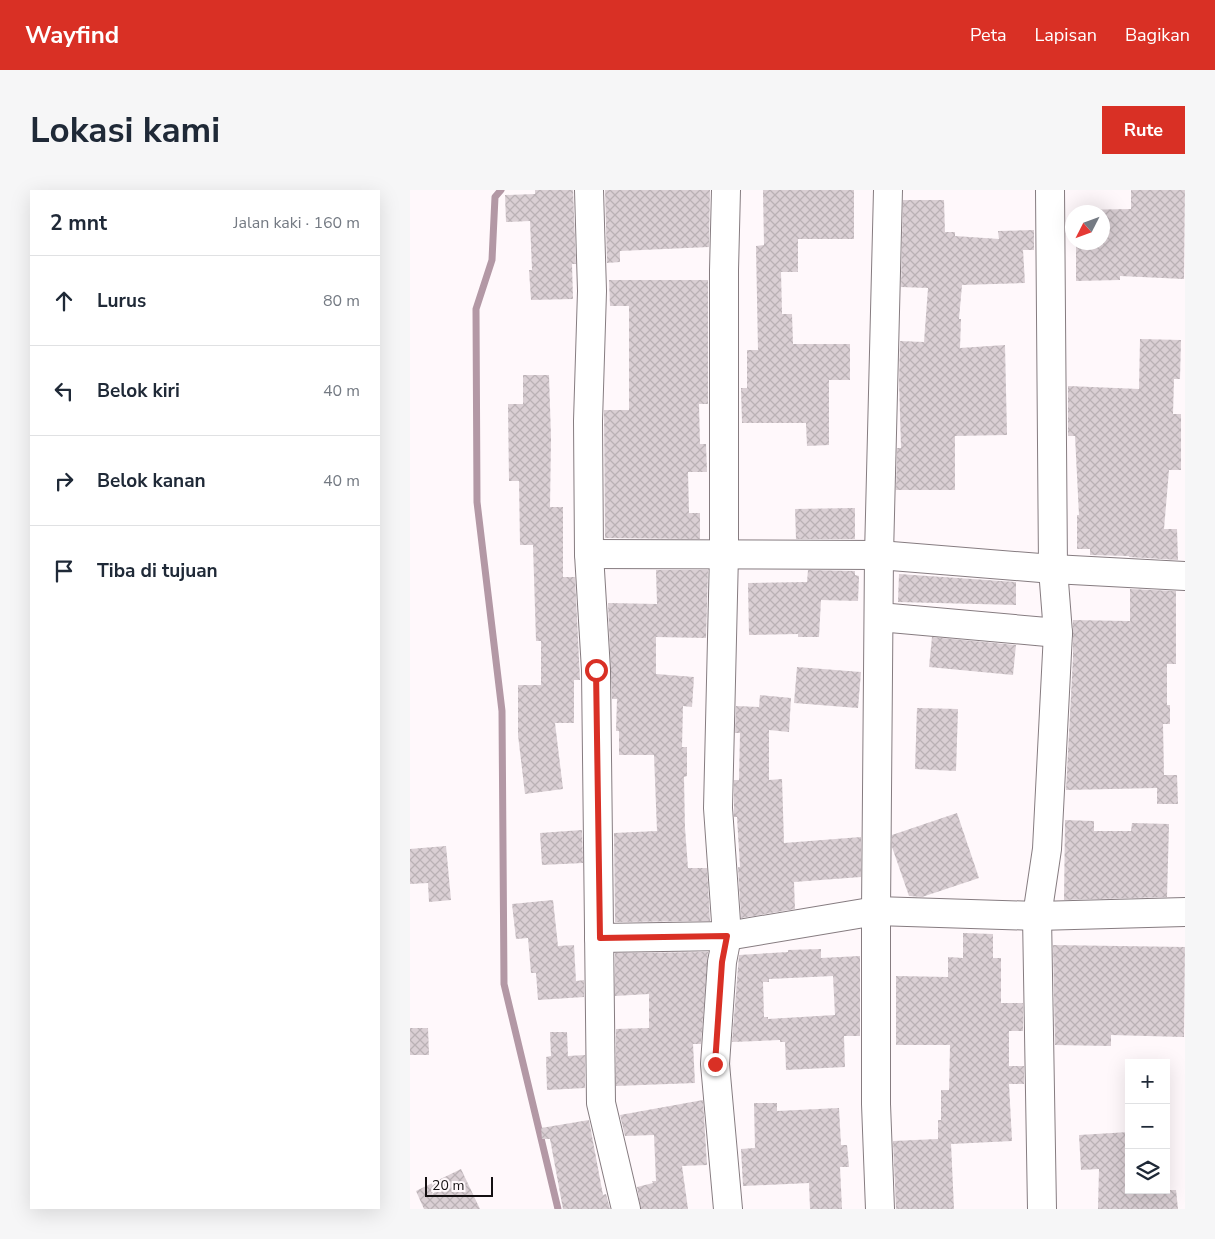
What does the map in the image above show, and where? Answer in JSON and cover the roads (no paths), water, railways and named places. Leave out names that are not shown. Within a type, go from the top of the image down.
[{"type":"street","points":[[589,190],[592,292],[588,421],[589,554],[596,670],[601,1103],[626,1209]]},
{"type":"street","points":[[726,190],[724,270],[724,554],[718,808],[727,936],[722,962],[715,1064],[728,1209]]},
{"type":"street","points":[[880,1209],[876,1104],[876,911],[879,555],[888,190]]},
{"type":"street","points":[[1042,1209],[1038,916],[1047,849],[1058,634],[1053,569],[1050,190]]},
{"type":"street","points":[[589,554],[879,555],[1053,569],[1185,576]]},
{"type":"street","points":[[879,617],[1058,634]]},
{"type":"street","points":[[600,938],[727,936],[876,911],[1038,916],[1185,912]]},
{"type":"waterway","points":[[501,190],[495,197],[492,260],[476,309],[477,502],[502,711],[504,984],[558,1209]]}]
